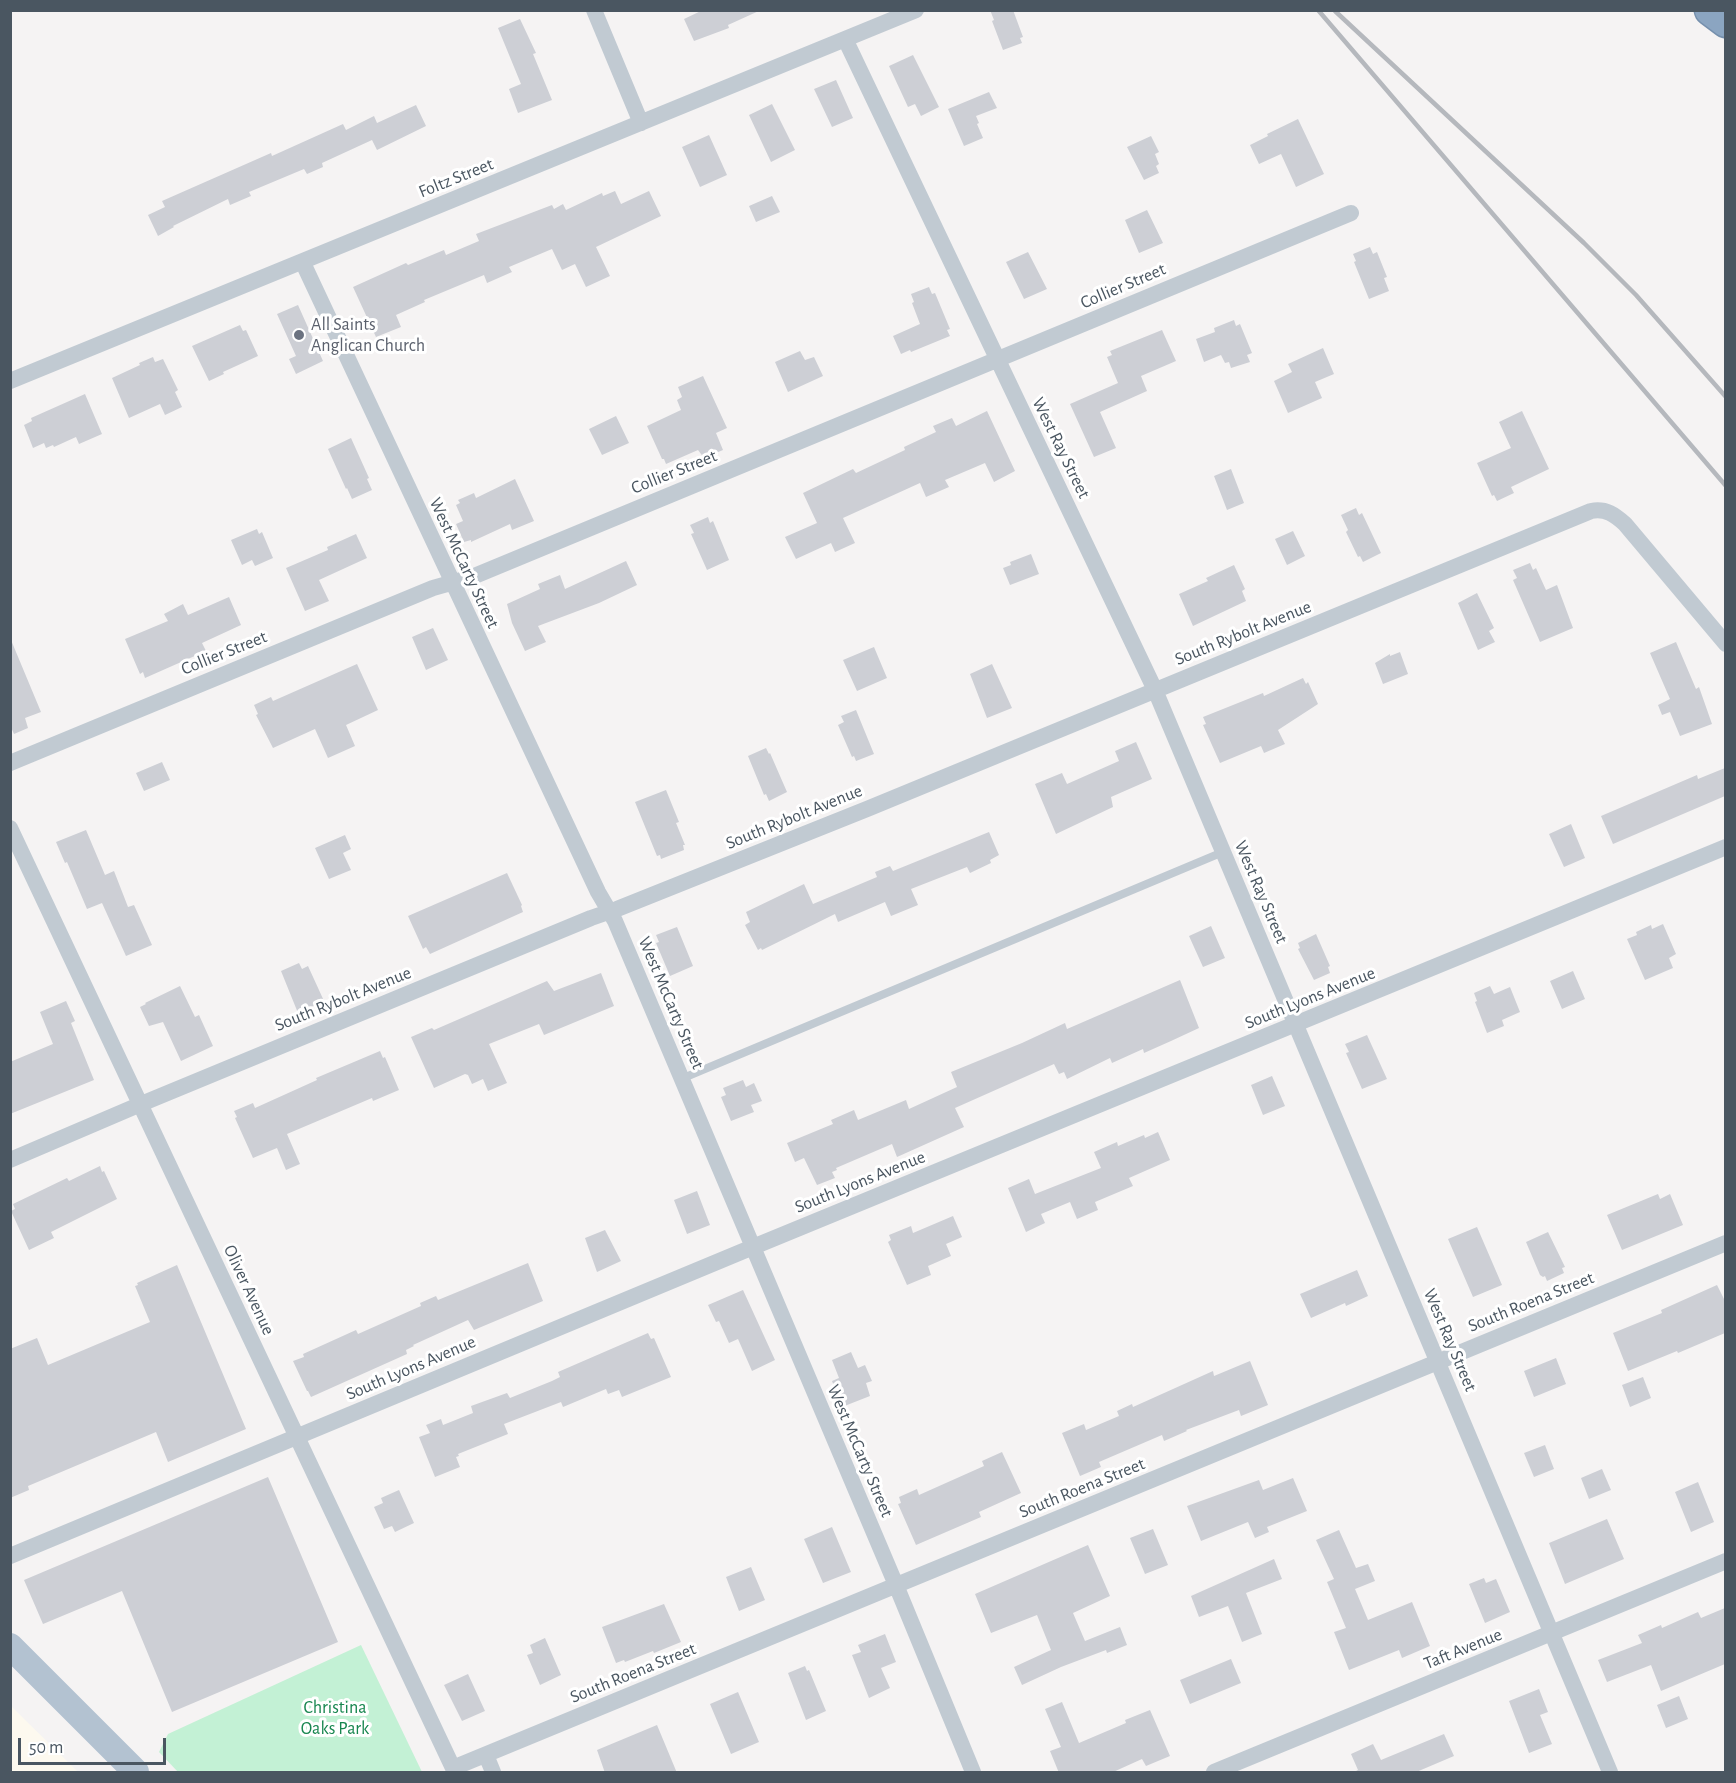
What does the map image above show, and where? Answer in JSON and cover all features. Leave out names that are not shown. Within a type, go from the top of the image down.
[{"type":"highway","points":[[1710,10],[1725,22]]},
{"type":"main road","points":[[10,1646],[136,1773]]},
{"type":"street","points":[[594,10],[641,123]]},
{"type":"street","name":"Foltz Street","points":[[10,381],[303,263],[916,10]]},
{"type":"street","name":"West Ray Street","points":[[846,40],[1155,690],[1610,1773]]},
{"type":"street","name":"Collier Street","points":[[10,763],[433,588],[472,577],[1351,213]]},
{"type":"street","name":"West McCarty Street","points":[[303,263],[598,892],[615,921],[896,1585],[973,1773]]},
{"type":"street","name":"South Rybolt Avenue","points":[[10,1160],[609,911],[867,809],[1591,511],[1608,512],[1625,525],[1725,644]]},
{"type":"street","name":"Oliver Avenue","points":[[10,828],[453,1768]]},
{"type":"street","name":"South Lyons Avenue","points":[[10,1556],[1725,847]]},
{"type":"street","name":"South Roena Street","points":[[453,1768],[1725,1243]]},
{"type":"street","name":"Taft Avenue","points":[[1214,1773],[1725,1561]]},
{"type":"street","points":[[486,1755],[493,1773]]},
{"type":"lane","points":[[681,1079],[1224,852]]},
{"type":"shaded area","points":[[11,1706],[78,1772],[11,1772]]},
{"type":"green space","name":"Christina Oaks Park","points":[[361,1645],[422,1772],[178,1772],[159,1752],[168,1734]]},
{"type":"building","points":[[703,10],[761,10],[728,25],[729,28],[694,41],[684,19]]},
{"type":"building","points":[[990,10],[1013,10],[1023,37],[1020,38],[1022,43],[1003,50]]},
{"type":"building","points":[[520,19],[536,53],[533,54],[552,100],[518,113],[509,89],[521,84],[498,28]]},
{"type":"building","points":[[913,55],[939,107],[921,116],[915,104],[908,107],[889,66]]},
{"type":"building","points":[[836,80],[853,118],[832,127],[814,89]]},
{"type":"building","points":[[989,92],[997,108],[976,116],[983,138],[964,146],[948,109]]},
{"type":"building","points":[[772,104],[795,150],[771,162],[749,115]]},
{"type":"building","points":[[416,105],[426,126],[377,150],[372,140],[322,163],[323,167],[307,174],[304,169],[249,192],[251,196],[230,205],[228,199],[173,226],[158,236],[148,215],[165,207],[162,201],[271,153],[272,156],[343,124],[346,130],[374,116],[377,123]]},
{"type":"building","points":[[1298,119],[1324,174],[1296,187],[1281,154],[1259,164],[1250,145]]},
{"type":"building","points":[[709,135],[727,175],[700,187],[682,147]]},
{"type":"building","points":[[1151,136],[1159,152],[1155,154],[1159,164],[1156,166],[1159,173],[1144,180],[1127,147]]},
{"type":"building","points":[[615,191],[621,204],[649,191],[661,216],[596,247],[610,276],[586,287],[575,264],[562,270],[552,249],[509,267],[512,272],[487,283],[484,275],[424,300],[425,302],[396,315],[401,327],[376,337],[353,287],[406,263],[408,265],[444,250],[446,255],[479,241],[476,234],[552,205],[554,209],[563,204],[566,210],[602,193],[603,196]]},
{"type":"building","points":[[772,196],[780,212],[756,222],[749,206]]},
{"type":"building","points":[[1147,210],[1163,243],[1139,253],[1125,220]]},
{"type":"building","points":[[1370,247],[1373,254],[1377,252],[1387,277],[1384,278],[1389,291],[1369,299],[1353,254]]},
{"type":"building","points":[[1028,252],[1047,289],[1024,299],[1006,262]]},
{"type":"building","points":[[929,287],[932,294],[935,293],[950,329],[947,330],[950,336],[901,354],[893,336],[920,324],[911,294]]},
{"type":"building","name":"All Saints Anglican Church","points":[[298,305],[323,361],[296,374],[289,359],[296,356],[277,314]]},
{"type":"building","points":[[1234,320],[1236,326],[1240,324],[1252,353],[1247,355],[1250,362],[1231,368],[1229,362],[1225,363],[1221,355],[1204,362],[1196,339],[1215,332],[1214,328]]},
{"type":"building","points":[[240,325],[243,331],[246,330],[258,356],[209,381],[192,346]]},
{"type":"building","points":[[1162,330],[1176,361],[1141,376],[1147,391],[1100,412],[1116,448],[1094,457],[1070,404],[1118,383],[1107,357],[1112,355],[1110,351]]},
{"type":"building","points":[[1323,348],[1334,374],[1315,382],[1322,398],[1288,413],[1274,381],[1292,372],[1288,364]]},
{"type":"building","points":[[800,351],[805,360],[814,357],[823,376],[788,392],[775,362]]},
{"type":"building","points":[[153,357],[155,362],[163,359],[178,390],[175,392],[182,407],[165,415],[160,404],[129,418],[112,378]]},
{"type":"building","points":[[703,376],[727,428],[716,433],[723,450],[704,458],[698,450],[666,464],[647,426],[681,410],[677,400],[682,397],[678,387]]},
{"type":"building","points":[[85,394],[102,434],[79,444],[76,437],[54,447],[53,445],[46,448],[44,443],[33,448],[24,425],[32,421],[31,418]]},
{"type":"building","points":[[987,411],[1015,471],[994,482],[985,463],[945,480],[949,487],[926,497],[920,483],[843,518],[855,543],[835,552],[831,543],[796,559],[785,537],[817,523],[803,493],[853,469],[856,473],[905,450],[904,447],[936,432],[933,426],[952,418],[956,426]]},
{"type":"building","points":[[1522,411],[1549,469],[1511,487],[1514,493],[1497,501],[1494,495],[1492,496],[1477,463],[1511,448],[1499,422]]},
{"type":"building","points":[[616,416],[629,443],[602,455],[589,429]]},
{"type":"building","points":[[351,438],[372,490],[352,499],[328,449]]},
{"type":"building","points":[[1231,469],[1244,503],[1227,510],[1214,476]]},
{"type":"building","points":[[515,479],[534,521],[512,530],[510,524],[471,542],[471,540],[464,542],[456,524],[463,521],[456,505],[460,503],[458,500],[474,493],[476,498]]},
{"type":"building","points":[[1356,508],[1359,515],[1362,513],[1381,553],[1363,562],[1360,556],[1358,557],[1346,532],[1348,530],[1341,515]]},
{"type":"building","points":[[708,517],[710,523],[713,521],[729,560],[707,570],[691,534],[694,533],[690,525]]},
{"type":"building","points":[[257,529],[259,534],[262,532],[273,558],[255,566],[252,560],[242,565],[231,540]]},
{"type":"building","points":[[1293,531],[1305,556],[1287,565],[1275,539]]},
{"type":"building","points":[[356,534],[367,558],[319,580],[329,601],[305,611],[286,568],[328,550],[327,547]]},
{"type":"building","points":[[1031,554],[1039,574],[1010,585],[1003,568],[1011,565],[1010,562]]},
{"type":"building","points":[[626,561],[637,585],[599,603],[538,626],[546,642],[525,651],[512,623],[507,604],[540,589],[538,584],[560,575],[565,589]]},
{"type":"building","points":[[1530,563],[1533,570],[1536,568],[1546,590],[1557,585],[1573,628],[1540,642],[1513,580],[1517,578],[1513,570]]},
{"type":"building","points":[[1234,565],[1245,589],[1242,591],[1246,601],[1193,626],[1179,594],[1208,581],[1206,578]]},
{"type":"building","points":[[1477,593],[1494,628],[1489,631],[1495,642],[1478,650],[1458,603]]},
{"type":"building","points":[[229,597],[241,625],[202,643],[206,651],[145,678],[143,672],[140,674],[125,639],[168,621],[164,614],[183,604],[188,615]]},
{"type":"building","points":[[433,628],[448,660],[426,670],[412,637]]},
{"type":"building","points":[[11,640],[41,712],[25,718],[28,728],[14,734],[10,725]]},
{"type":"building","points":[[1676,642],[1696,689],[1699,687],[1712,724],[1680,736],[1670,712],[1662,715],[1658,705],[1670,699],[1650,653]]},
{"type":"building","points":[[874,647],[887,678],[857,691],[843,660]]},
{"type":"building","points":[[1400,652],[1408,674],[1383,684],[1375,663],[1390,654],[1390,656]]},
{"type":"building","points":[[357,664],[378,710],[346,725],[355,746],[328,758],[315,729],[273,748],[256,715],[258,714],[254,705],[271,697],[273,701]]},
{"type":"building","points":[[992,664],[1012,708],[987,718],[970,674]]},
{"type":"building","points":[[1303,678],[1306,684],[1308,682],[1318,704],[1278,730],[1285,744],[1264,753],[1261,746],[1220,763],[1203,725],[1206,724],[1203,717],[1263,693],[1264,696]]},
{"type":"building","points":[[856,710],[874,754],[856,761],[838,725],[844,722],[841,716]]},
{"type":"building","points":[[1136,742],[1152,779],[1111,797],[1113,807],[1056,834],[1035,784],[1062,773],[1067,784],[1119,761],[1115,751]]},
{"type":"building","points":[[766,748],[787,792],[769,801],[766,794],[764,795],[748,756]]},
{"type":"building","points":[[162,762],[170,780],[144,791],[136,773]]},
{"type":"building","points":[[1725,768],[1725,796],[1613,844],[1601,816],[1697,775],[1698,779]]},
{"type":"building","points":[[666,790],[679,822],[676,823],[685,845],[683,845],[684,850],[661,859],[660,855],[657,856],[635,802]]},
{"type":"building","points":[[1571,824],[1585,858],[1564,867],[1549,834]]},
{"type":"building","points":[[86,830],[105,875],[114,871],[128,907],[134,905],[152,945],[126,956],[102,903],[87,909],[56,842]]},
{"type":"building","points":[[989,832],[999,855],[990,860],[991,863],[970,873],[967,867],[911,889],[918,905],[891,916],[885,902],[838,922],[835,914],[762,950],[761,948],[758,950],[745,925],[750,922],[746,912],[804,884],[813,904],[877,877],[875,872],[890,866],[893,871]]},
{"type":"building","points":[[345,835],[351,849],[343,853],[351,870],[329,879],[315,848]]},
{"type":"building","points":[[507,873],[523,912],[430,954],[426,947],[423,949],[408,916]]},
{"type":"building","points":[[1663,924],[1676,954],[1669,958],[1673,968],[1645,980],[1627,939],[1651,925],[1652,929]]},
{"type":"building","points":[[1211,926],[1225,958],[1203,967],[1189,936]]},
{"type":"building","points":[[677,927],[693,966],[670,976],[656,943],[659,942],[656,935]]},
{"type":"building","points":[[1316,934],[1330,966],[1328,967],[1330,973],[1314,980],[1298,949],[1300,948],[1298,943]]},
{"type":"building","points":[[299,963],[302,969],[308,966],[324,1001],[298,1013],[281,971]]},
{"type":"building","points":[[1573,971],[1585,999],[1562,1009],[1550,981]]},
{"type":"building","points":[[601,973],[614,1006],[544,1035],[539,1024],[489,1044],[507,1083],[488,1091],[483,1079],[472,1084],[468,1075],[465,1074],[434,1088],[411,1037],[432,1028],[434,1030],[547,981],[554,991]]},
{"type":"building","points":[[1180,980],[1199,1028],[1144,1053],[1143,1049],[1112,1063],[1110,1058],[1067,1079],[1064,1072],[1059,1074],[1054,1064],[955,1108],[964,1127],[897,1157],[892,1144],[836,1168],[837,1170],[832,1172],[835,1178],[817,1185],[804,1158],[795,1162],[787,1143],[833,1124],[831,1120],[854,1110],[858,1120],[906,1100],[909,1109],[957,1087],[951,1072],[1065,1023],[1067,1029]]},
{"type":"building","points":[[180,986],[195,1017],[199,1015],[213,1046],[181,1061],[163,1022],[149,1026],[140,1007]]},
{"type":"building","points":[[1490,986],[1494,994],[1510,987],[1520,1012],[1502,1020],[1504,1026],[1487,1033],[1475,1002],[1477,1001],[1474,993]]},
{"type":"building","points":[[66,1001],[75,1021],[71,1023],[94,1080],[10,1114],[10,1062],[53,1044],[40,1012]]},
{"type":"building","points":[[1367,1035],[1387,1079],[1362,1089],[1346,1053],[1349,1052],[1345,1044]]},
{"type":"building","points":[[380,1051],[383,1058],[385,1057],[399,1090],[373,1101],[372,1098],[287,1134],[300,1164],[286,1170],[277,1148],[253,1158],[234,1111],[253,1103],[255,1108],[317,1080],[316,1078]]},
{"type":"building","points":[[1272,1076],[1285,1106],[1263,1115],[1251,1085]]},
{"type":"building","points":[[743,1080],[746,1087],[754,1083],[762,1101],[751,1105],[754,1112],[731,1121],[721,1097],[726,1095],[723,1088]]},
{"type":"building","points":[[1158,1132],[1170,1160],[1129,1178],[1133,1186],[1095,1202],[1098,1210],[1077,1219],[1070,1202],[1041,1214],[1045,1223],[1026,1232],[1008,1188],[1029,1179],[1035,1194],[1101,1168],[1094,1152],[1117,1142],[1118,1146]]},
{"type":"building","points":[[100,1166],[117,1199],[51,1232],[54,1238],[29,1250],[11,1211],[15,1209],[13,1204],[67,1178],[69,1181]]},
{"type":"building","points":[[697,1191],[710,1225],[687,1234],[674,1200]]},
{"type":"building","points":[[1658,1194],[1660,1199],[1670,1194],[1683,1225],[1622,1250],[1607,1215]]},
{"type":"building","points":[[953,1216],[962,1237],[946,1244],[951,1256],[928,1266],[931,1275],[907,1285],[888,1242],[891,1240],[889,1235],[911,1226],[913,1233]]},
{"type":"building","points":[[1477,1227],[1502,1285],[1473,1297],[1448,1239]]},
{"type":"building","points":[[605,1230],[621,1261],[597,1272],[585,1238]]},
{"type":"building","points":[[1548,1232],[1565,1267],[1562,1268],[1564,1273],[1547,1281],[1545,1276],[1540,1275],[1526,1242]]},
{"type":"building","points":[[528,1263],[543,1301],[474,1330],[468,1320],[413,1345],[406,1350],[407,1354],[311,1397],[307,1391],[293,1361],[304,1357],[303,1354],[356,1330],[358,1334],[421,1306],[420,1303],[436,1296],[438,1300]]},
{"type":"building","points":[[177,1265],[246,1429],[168,1462],[156,1432],[28,1486],[29,1490],[10,1498],[10,1349],[37,1338],[48,1365],[150,1322],[135,1286]]},
{"type":"building","points":[[1357,1270],[1368,1296],[1311,1318],[1300,1294]]},
{"type":"building","points":[[1717,1285],[1725,1301],[1725,1333],[1628,1371],[1613,1333],[1662,1313],[1661,1310]]},
{"type":"building","points":[[743,1290],[775,1360],[752,1371],[738,1339],[729,1343],[719,1321],[716,1322],[708,1305]]},
{"type":"building","points":[[648,1333],[651,1339],[654,1338],[671,1377],[622,1397],[619,1390],[608,1394],[606,1389],[563,1407],[561,1402],[504,1424],[508,1434],[458,1454],[459,1456],[456,1457],[460,1467],[435,1477],[419,1437],[430,1433],[426,1425],[441,1419],[443,1425],[473,1413],[471,1406],[507,1393],[510,1398],[552,1381],[560,1377],[558,1372]]},
{"type":"building","points":[[851,1352],[858,1368],[865,1365],[872,1381],[866,1383],[870,1396],[842,1407],[832,1381],[839,1378],[832,1360]]},
{"type":"building","points":[[1556,1358],[1566,1384],[1534,1397],[1524,1371]]},
{"type":"building","points":[[1250,1361],[1268,1405],[1241,1416],[1239,1410],[1164,1441],[1162,1435],[1099,1462],[1101,1467],[1080,1476],[1062,1433],[1084,1424],[1086,1430],[1119,1416],[1117,1411],[1132,1404],[1133,1407],[1213,1371],[1214,1376]]},
{"type":"building","points":[[1643,1377],[1651,1398],[1630,1407],[1622,1385]]},
{"type":"building","points":[[1545,1445],[1554,1469],[1534,1477],[1524,1453]]},
{"type":"building","points":[[1002,1452],[1021,1493],[979,1512],[981,1517],[916,1545],[898,1504],[901,1503],[899,1497],[917,1489],[919,1495],[984,1466],[982,1461]]},
{"type":"building","points":[[1602,1469],[1611,1490],[1589,1499],[1581,1478]]},
{"type":"building","points":[[268,1477],[338,1642],[172,1712],[122,1591],[43,1624],[24,1580]]},
{"type":"building","points":[[1293,1478],[1307,1511],[1267,1527],[1269,1532],[1255,1538],[1248,1522],[1201,1541],[1187,1506],[1259,1480],[1263,1490]]},
{"type":"building","points":[[1698,1482],[1714,1522],[1691,1532],[1675,1492]]},
{"type":"building","points":[[399,1490],[414,1523],[395,1532],[392,1526],[384,1529],[374,1507],[383,1503],[381,1498]]},
{"type":"building","points":[[1607,1519],[1624,1559],[1565,1584],[1549,1543]]},
{"type":"building","points":[[832,1527],[851,1572],[823,1583],[804,1539]]},
{"type":"building","points":[[1153,1529],[1168,1565],[1145,1574],[1130,1538]]},
{"type":"building","points":[[1339,1530],[1356,1568],[1368,1564],[1375,1581],[1355,1589],[1368,1620],[1412,1602],[1430,1646],[1402,1658],[1399,1650],[1349,1670],[1334,1632],[1346,1628],[1327,1582],[1334,1579],[1316,1540]]},
{"type":"building","points":[[1088,1545],[1110,1596],[1073,1613],[1085,1641],[1120,1627],[1127,1645],[1107,1653],[1106,1650],[1061,1667],[1022,1685],[1014,1667],[1051,1650],[1037,1615],[991,1633],[975,1594]]},
{"type":"building","points":[[1274,1559],[1282,1579],[1246,1593],[1262,1634],[1242,1642],[1228,1606],[1199,1617],[1191,1596]]},
{"type":"building","points":[[751,1567],[765,1600],[739,1611],[726,1577]]},
{"type":"building","points":[[1484,1578],[1486,1583],[1496,1579],[1510,1612],[1485,1623],[1469,1584]]},
{"type":"building","points":[[664,1604],[681,1642],[654,1653],[653,1651],[625,1662],[624,1660],[616,1663],[602,1627]]},
{"type":"building","points":[[1725,1608],[1725,1664],[1661,1691],[1651,1665],[1607,1682],[1598,1660],[1642,1643],[1638,1635],[1661,1625],[1662,1628],[1698,1612],[1701,1618]]},
{"type":"building","points":[[885,1634],[896,1662],[881,1668],[890,1688],[869,1698],[852,1655],[861,1652],[858,1645]]},
{"type":"building","points":[[545,1638],[561,1675],[540,1685],[527,1655],[533,1653],[530,1645]]},
{"type":"building","points":[[1231,1659],[1241,1683],[1190,1704],[1180,1680]]},
{"type":"building","points":[[805,1666],[807,1671],[809,1670],[826,1711],[806,1720],[788,1673]]},
{"type":"building","points":[[468,1674],[485,1711],[462,1721],[444,1685]]},
{"type":"building","points":[[1539,1689],[1548,1712],[1540,1715],[1552,1744],[1529,1753],[1509,1701]]},
{"type":"building","points":[[738,1692],[759,1742],[731,1754],[710,1704]]},
{"type":"building","points":[[1679,1696],[1688,1719],[1666,1728],[1657,1705]]},
{"type":"building","points":[[1062,1702],[1079,1743],[1150,1710],[1170,1756],[1146,1766],[1142,1759],[1111,1773],[1059,1773],[1050,1751],[1061,1747],[1045,1709]]},
{"type":"building","points":[[657,1725],[677,1773],[605,1773],[597,1750]]},
{"type":"building","points":[[1444,1734],[1454,1756],[1414,1773],[1352,1773],[1358,1770],[1351,1754],[1373,1744],[1381,1760]]},
{"type":"railway","points":[[1318,10],[1726,486]]},
{"type":"railway","points":[[1335,11],[1584,243],[1636,295],[1726,397]]},
{"type":"place","name":"All Saints Anglican Church","points":[[299,335]]}]
